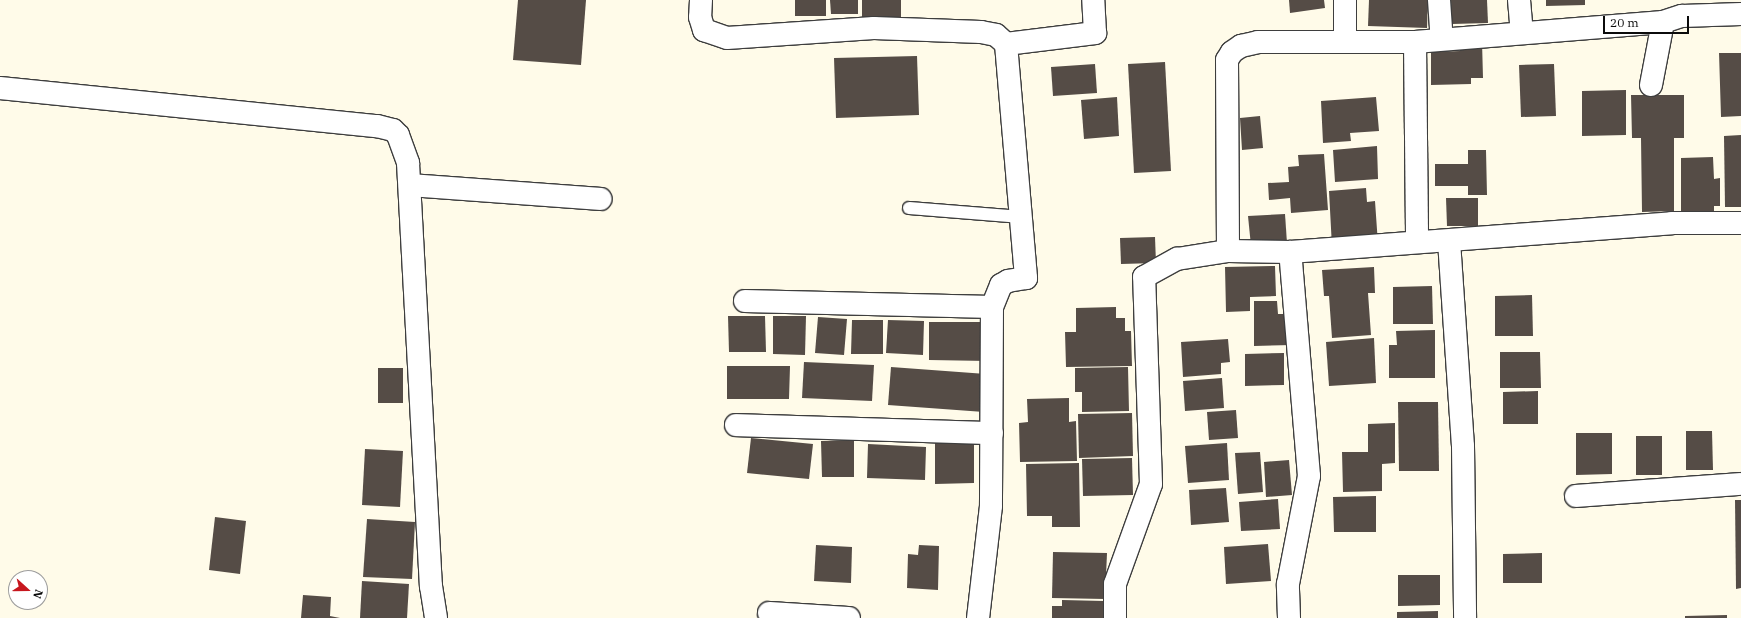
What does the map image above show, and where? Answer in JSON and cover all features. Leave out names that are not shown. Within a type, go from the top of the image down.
[{"type":"street","points":[[701,0],[700,17],[704,30],[727,38],[874,28],[981,32],[996,35],[1006,44],[1022,216],[1026,278],[1008,281],[1001,285],[992,307],[991,506],[978,618]]},
{"type":"street","points":[[1006,44],[1095,33],[1093,0]]},
{"type":"street","points":[[1345,0],[1345,41]]},
{"type":"street","points":[[1439,0],[1442,39]]},
{"type":"street","points":[[1519,0],[1522,33]]},
{"type":"street","points":[[1228,251],[1228,60],[1232,52],[1241,46],[1258,42],[1415,42],[1663,22],[1682,16],[1741,14]]},
{"type":"street","points":[[1650,84],[1663,22]]},
{"type":"street","points":[[1415,42],[1417,241]]},
{"type":"street","points":[[0,88],[377,126],[393,130],[398,135],[408,163],[410,185],[430,578],[436,618]]},
{"type":"street","points":[[410,185],[600,199]]},
{"type":"street","points":[[1115,618],[1115,584],[1151,484],[1144,277],[1177,259],[1228,251],[1290,252],[1417,241],[1449,241],[1672,223],[1741,223]]},
{"type":"street","points":[[1449,241],[1463,446],[1465,618]]},
{"type":"street","points":[[1289,618],[1288,584],[1309,476],[1290,252]]},
{"type":"street","points":[[745,301],[992,307]]},
{"type":"street","points":[[736,425],[992,433]]},
{"type":"street","points":[[1576,496],[1741,484]]},
{"type":"street","points":[[769,613],[850,618]]},
{"type":"lane","points":[[909,208],[1022,216]]},
{"type":"building","points":[[518,0],[586,0],[581,65],[513,60]]},
{"type":"building","points":[[795,0],[826,0],[826,16],[795,16]]},
{"type":"building","points":[[830,0],[858,0],[858,14],[831,14]]},
{"type":"building","points":[[862,0],[901,0],[901,17],[862,18]]},
{"type":"building","points":[[1289,0],[1324,0],[1325,8],[1290,13]]},
{"type":"building","points":[[1369,0],[1428,0],[1427,28],[1368,26]]},
{"type":"building","points":[[1451,0],[1487,0],[1488,23],[1452,24]]},
{"type":"building","points":[[1546,0],[1585,0],[1585,5],[1546,6]]},
{"type":"building","points":[[1460,41],[1482,41],[1483,78],[1471,78],[1471,84],[1431,85],[1431,52],[1460,51]]},
{"type":"building","points":[[1719,53],[1741,53],[1741,116],[1721,117]]},
{"type":"building","points":[[917,56],[919,115],[836,118],[834,58]]},
{"type":"building","points":[[1165,62],[1171,171],[1134,173],[1128,64]]},
{"type":"building","points":[[1095,64],[1097,93],[1053,96],[1051,67]]},
{"type":"building","points":[[1554,64],[1556,116],[1521,117],[1519,65]]},
{"type":"building","points":[[1626,90],[1626,135],[1582,136],[1582,91]]},
{"type":"building","points":[[1631,95],[1684,95],[1684,138],[1674,138],[1674,211],[1642,212],[1641,138],[1632,138]]},
{"type":"building","points":[[1117,97],[1119,136],[1084,139],[1081,100]]},
{"type":"building","points":[[1376,97],[1379,131],[1350,133],[1351,141],[1323,143],[1321,101]]},
{"type":"building","points":[[1260,116],[1263,148],[1242,150],[1240,118]]},
{"type":"building","points":[[1741,135],[1741,207],[1725,207],[1724,136]]},
{"type":"building","points":[[1377,146],[1378,179],[1335,182],[1333,150]]},
{"type":"building","points":[[1468,150],[1486,150],[1487,195],[1468,195],[1468,186],[1435,186],[1435,164],[1468,164]]},
{"type":"building","points":[[1324,154],[1328,210],[1291,213],[1290,198],[1269,200],[1268,183],[1289,182],[1288,167],[1299,166],[1298,155]]},
{"type":"building","points":[[1713,157],[1714,179],[1720,178],[1720,206],[1714,206],[1714,221],[1681,221],[1681,158]]},
{"type":"building","points":[[1366,188],[1367,202],[1375,201],[1378,244],[1332,247],[1329,191]]},
{"type":"building","points":[[1446,198],[1478,198],[1478,226],[1447,226]]},
{"type":"building","points":[[1285,214],[1287,243],[1251,246],[1248,216]]},
{"type":"building","points":[[1155,237],[1156,263],[1121,264],[1120,238]]},
{"type":"building","points":[[1275,266],[1276,296],[1250,297],[1250,311],[1226,312],[1225,267]]},
{"type":"building","points":[[1374,267],[1375,293],[1368,293],[1371,335],[1332,338],[1329,296],[1324,296],[1322,270]]},
{"type":"building","points":[[1432,286],[1433,324],[1393,324],[1393,287]]},
{"type":"building","points":[[1532,295],[1533,336],[1495,336],[1495,296]]},
{"type":"building","points":[[1254,301],[1277,301],[1278,314],[1291,314],[1292,345],[1254,346]]},
{"type":"building","points":[[1116,307],[1116,318],[1125,318],[1125,331],[1131,331],[1132,366],[1066,367],[1065,332],[1076,332],[1076,308]]},
{"type":"building","points":[[728,316],[765,316],[766,352],[729,352]]},
{"type":"building","points":[[773,316],[806,316],[805,355],[773,354]]},
{"type":"building","points":[[818,317],[847,319],[844,355],[815,353]]},
{"type":"building","points":[[852,320],[883,320],[883,354],[851,354]]},
{"type":"building","points":[[888,320],[924,321],[923,355],[886,353]]},
{"type":"building","points":[[929,322],[988,322],[988,361],[929,360]]},
{"type":"building","points":[[1435,330],[1435,378],[1389,378],[1389,345],[1397,345],[1396,331]]},
{"type":"building","points":[[1374,338],[1376,383],[1329,386],[1326,342]]},
{"type":"building","points":[[1228,339],[1230,362],[1221,363],[1221,374],[1183,377],[1181,342]]},
{"type":"building","points":[[1500,352],[1540,352],[1541,388],[1500,388]]},
{"type":"building","points":[[1284,353],[1284,385],[1245,386],[1245,354]]},
{"type":"building","points":[[804,362],[874,365],[872,401],[802,398]]},
{"type":"building","points":[[727,366],[790,366],[789,399],[727,399]]},
{"type":"building","points":[[891,367],[986,374],[984,412],[888,405]]},
{"type":"building","points":[[1128,367],[1129,411],[1082,412],[1082,392],[1075,392],[1075,368]]},
{"type":"building","points":[[378,368],[403,368],[403,403],[378,403]]},
{"type":"building","points":[[1222,378],[1224,408],[1185,411],[1183,381]]},
{"type":"building","points":[[1538,391],[1538,424],[1503,424],[1503,392]]},
{"type":"building","points":[[1069,398],[1069,422],[1076,421],[1077,461],[1020,462],[1019,423],[1028,422],[1027,399]]},
{"type":"building","points":[[1398,402],[1438,402],[1439,471],[1399,471]]},
{"type":"building","points":[[1236,410],[1238,438],[1209,440],[1207,412]]},
{"type":"building","points":[[1132,413],[1133,456],[1079,458],[1078,414]]},
{"type":"building","points":[[1395,423],[1395,463],[1382,464],[1382,491],[1343,492],[1342,452],[1368,452],[1368,424]]},
{"type":"building","points":[[1686,431],[1712,431],[1713,470],[1686,470]]},
{"type":"building","points":[[1576,433],[1612,433],[1612,474],[1576,475]]},
{"type":"building","points":[[1636,436],[1662,436],[1662,475],[1636,475]]},
{"type":"building","points":[[751,438],[813,444],[809,479],[747,473]]},
{"type":"building","points":[[854,440],[854,477],[822,477],[821,441]]},
{"type":"building","points":[[935,443],[974,443],[974,483],[935,484]]},
{"type":"building","points":[[1227,443],[1229,480],[1188,483],[1185,446]]},
{"type":"building","points":[[868,444],[926,447],[925,480],[867,478]]},
{"type":"building","points":[[365,449],[403,451],[400,507],[362,505]]},
{"type":"building","points":[[1260,452],[1263,492],[1238,494],[1235,453]]},
{"type":"building","points":[[1132,458],[1133,495],[1083,496],[1082,459]]},
{"type":"building","points":[[1289,460],[1292,495],[1266,497],[1264,462]]},
{"type":"building","points":[[1079,463],[1080,527],[1052,527],[1052,516],[1027,516],[1026,464]]},
{"type":"building","points":[[1226,488],[1229,522],[1191,525],[1189,490]]},
{"type":"building","points":[[1376,496],[1376,532],[1334,532],[1333,497]]},
{"type":"building","points":[[1278,499],[1280,529],[1241,531],[1239,502]]},
{"type":"building","points":[[1735,500],[1741,500],[1741,588],[1736,589]]},
{"type":"building","points":[[215,517],[246,521],[240,574],[209,570]]},
{"type":"building","points":[[367,519],[415,522],[412,579],[363,577]]},
{"type":"building","points":[[1268,544],[1271,581],[1226,584],[1224,547]]},
{"type":"building","points":[[816,545],[852,547],[851,583],[814,581]]},
{"type":"building","points":[[919,545],[939,546],[938,590],[907,588],[908,554],[918,555]]},
{"type":"building","points":[[1053,552],[1107,553],[1105,599],[1052,598]]},
{"type":"building","points":[[1542,553],[1542,583],[1503,583],[1503,554]]},
{"type":"building","points":[[1398,575],[1440,575],[1440,605],[1398,606]]},
{"type":"building","points":[[362,581],[409,584],[407,618],[360,618]]},
{"type":"building","points":[[303,595],[331,597],[330,616],[340,618],[301,618]]},
{"type":"building","points":[[1062,600],[1104,601],[1103,618],[1052,618],[1052,606],[1062,606]]},
{"type":"building","points":[[1438,611],[1438,618],[1397,618],[1397,612]]},
{"type":"building","points":[[1727,615],[1727,618],[1685,618],[1685,616]]}]
